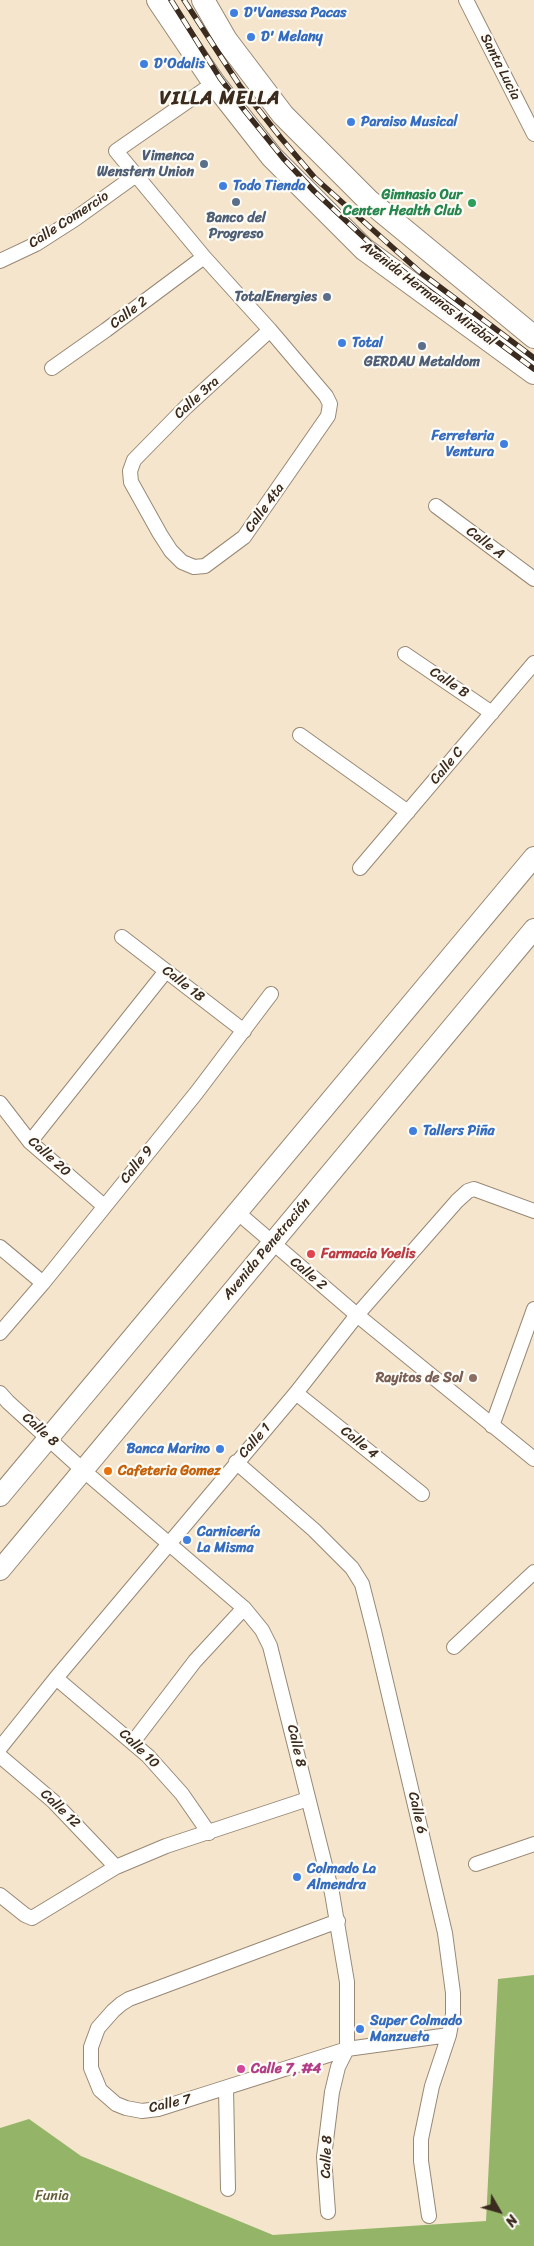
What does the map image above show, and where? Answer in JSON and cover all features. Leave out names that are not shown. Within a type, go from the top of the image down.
[{"type":"main road","name":"Avenida Hermanas Mirabal","points":[[158,0],[214,84],[272,157],[364,249],[534,373]]},
{"type":"main road","points":[[203,0],[226,40],[289,121],[369,201],[534,337]]},
{"type":"street","name":"Santa Lucia","points":[[466,0],[534,134]]},
{"type":"street","points":[[214,84],[116,151],[204,257],[270,330]]},
{"type":"street","name":"Calle Comercio","points":[[0,261],[36,244],[75,220],[136,175]]},
{"type":"street","name":"Calle 2","points":[[52,368],[204,257]]},
{"type":"street","name":"Calle 4ta","points":[[130,471],[131,482],[171,552],[182,562],[194,567],[205,566],[244,537],[328,416],[330,404],[326,396],[270,330]]},
{"type":"street","name":"Calle 3ra","points":[[130,471],[134,460],[141,450],[270,330]]},
{"type":"street","name":"Calle A","points":[[436,506],[534,579]]},
{"type":"street","name":"Calle B","points":[[405,654],[492,713]]},
{"type":"street","name":"Calle C","points":[[360,868],[534,663]]},
{"type":"street","points":[[300,735],[408,812]]},
{"type":"street","points":[[0,1496],[534,857]]},
{"type":"street","name":"Avenida Penetración","points":[[0,1570],[534,929]]},
{"type":"street","name":"Calle 18","points":[[122,937],[244,1032]]},
{"type":"street","points":[[30,1142],[166,971]]},
{"type":"street","name":"Calle 9","points":[[0,1333],[43,1284],[197,1092],[271,994]]},
{"type":"street","name":"Calle 20","points":[[0,1103],[30,1142],[104,1206]]},
{"type":"street","name":"Calle 1","points":[[0,1748],[56,1678],[296,1392],[357,1315],[468,1191],[474,1189],[534,1210]]},
{"type":"street","name":"Calle 2","points":[[237,1212],[357,1315],[534,1459]]},
{"type":"street","points":[[0,1247],[43,1284]]},
{"type":"street","points":[[492,1426],[534,1309]]},
{"type":"street","name":"Calle 4","points":[[296,1392],[422,1494]]},
{"type":"street","name":"Calle 8","points":[[0,1393],[84,1471],[244,1608],[262,1630],[270,1646],[338,1921],[347,1982],[347,2049],[338,2067],[332,2092],[324,2157],[328,2212]]},
{"type":"street","name":"Calle 6","points":[[236,1462],[342,1556],[362,1584],[446,1933],[453,1993],[449,2035],[432,2086],[421,2139],[421,2161],[430,2216]]},
{"type":"street","points":[[454,1646],[534,1572]]},
{"type":"street","points":[[133,1742],[195,1661],[244,1608]]},
{"type":"street","name":"Calle 10","points":[[56,1678],[148,1756],[182,1794],[209,1833]]},
{"type":"street","name":"Calle 12","points":[[0,1756],[53,1801],[116,1867]]},
{"type":"street","points":[[0,1895],[25,1915],[32,1918],[116,1867],[166,1846],[308,1799]]},
{"type":"street","points":[[476,1864],[534,1844]]},
{"type":"street","name":"Calle 7","points":[[338,1921],[129,1999],[108,2015],[94,2037],[90,2058],[92,2076],[100,2090],[116,2104],[142,2111],[158,2109],[347,2049],[449,2035]]},
{"type":"street","points":[[226,2088],[228,2189]]},
{"type":"green space","name":"Funia","points":[[534,1975],[534,2246],[0,2246],[0,2128],[29,2119],[81,2156],[273,2235],[486,2221],[498,1979]]},
{"type":"railway","points":[[171,0],[220,78],[283,158],[314,191],[388,260],[534,369]]},
{"type":"railway","points":[[184,0],[240,86],[315,178],[420,272],[534,358]]},
{"type":"place","name":"D'Vanessa Pacas","points":[[234,13]]},
{"type":"place","name":"D' Melany","points":[[251,37]]},
{"type":"place","name":"D'Odalis","points":[[144,64]]},
{"type":"place","name":"Paraiso Musical","points":[[351,122]]},
{"type":"place","name":"Vimenca Wenstern Union","points":[[204,164]]},
{"type":"place","name":"Todo Tienda","points":[[223,186]]},
{"type":"place","name":"Banco del Progreso","points":[[236,202]]},
{"type":"place","name":"Gimnasio Our Center Health Club","points":[[472,203]]},
{"type":"place","name":"TotalEnergies","points":[[327,297]]},
{"type":"place","name":"Total","points":[[342,343]]},
{"type":"place","name":"GERDAU Metaldom","points":[[422,346]]},
{"type":"place","name":"Ferreteria Ventura","points":[[504,444]]},
{"type":"place","name":"Tallers Piña","points":[[413,1131]]},
{"type":"place","name":"Farmacia Yoelis","points":[[311,1254]]},
{"type":"place","name":"Rayitos de Sol","points":[[473,1378]]},
{"type":"place","name":"Banca Marino","points":[[220,1449]]},
{"type":"place","name":"Cafeteria Gomez","points":[[108,1471]]},
{"type":"place","name":"Carnicería La Misma","points":[[187,1540]]},
{"type":"place","name":"Colmado La Almendra","points":[[297,1877]]},
{"type":"place","name":"Super Colmado Manzueta","points":[[360,2029]]},
{"type":"place","name":"Calle 7, #4","points":[[241,2069]]},
{"type":"district","name":"VILLA MELLA","points":[[220,99]]}]
